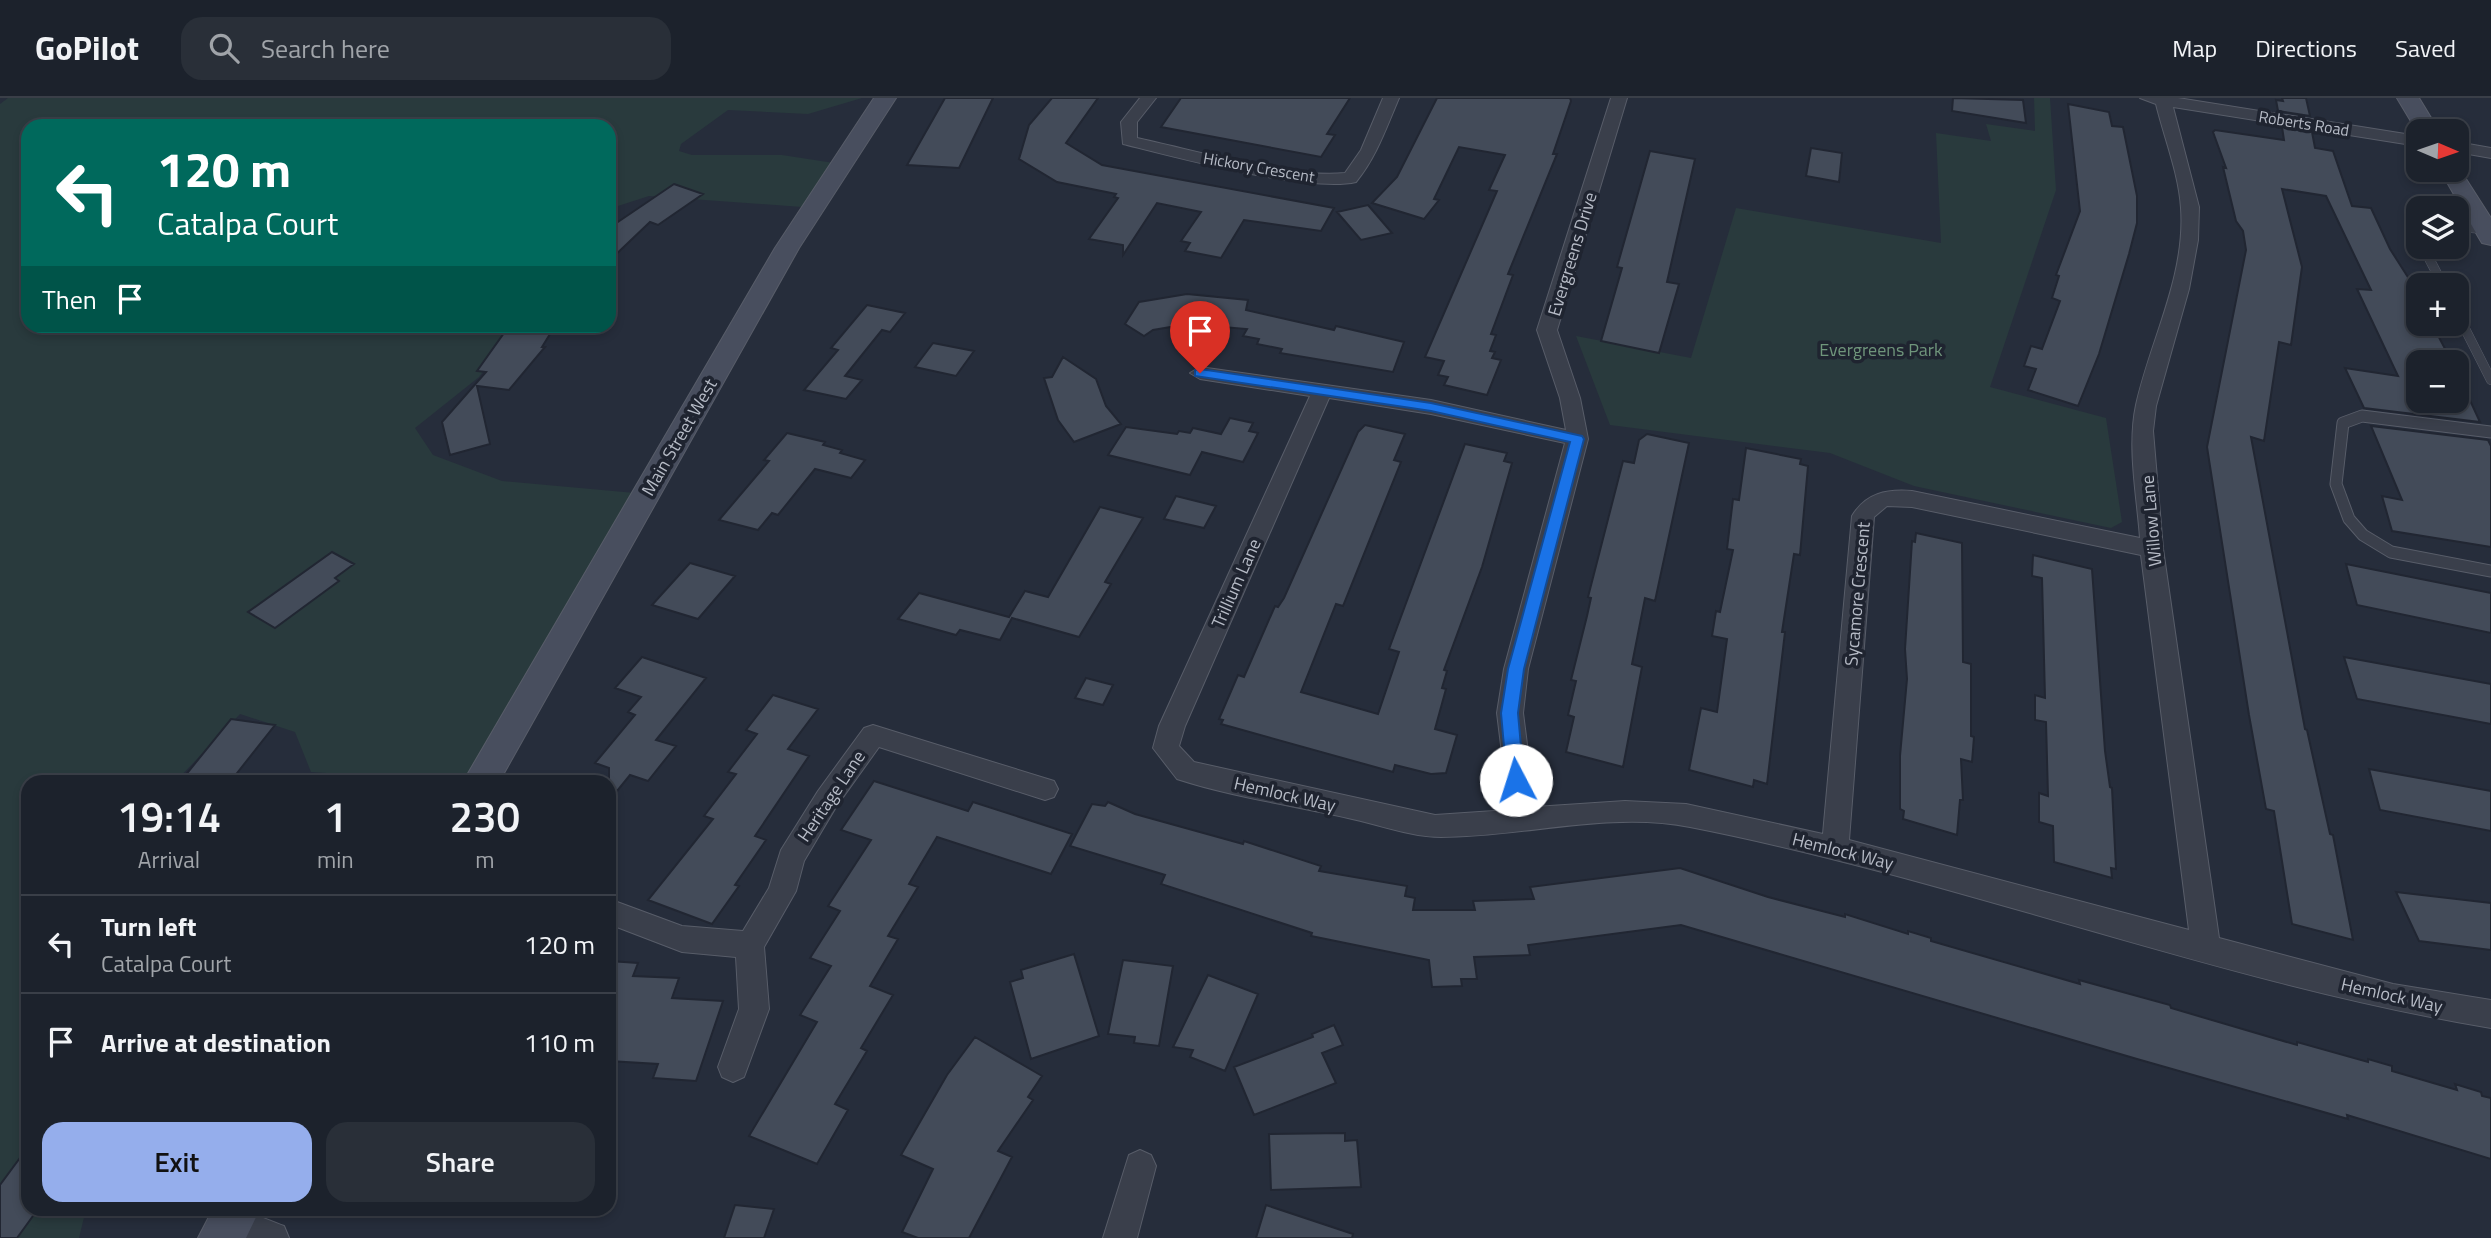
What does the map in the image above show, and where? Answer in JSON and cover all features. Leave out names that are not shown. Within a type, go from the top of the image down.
[{"type":"main road","name":"Main Street West","points":[[485,775],[787,248],[885,98]]},
{"type":"main road","points":[[2408,98],[2421,119]]},
{"type":"main road","points":[[2458,182],[2488,234]]},
{"type":"street","name":"Hickory Crescent","points":[[1149,98],[1129,122],[1129,141],[1284,174],[1331,180],[1350,178],[1362,164],[1374,145],[1391,98]]},
{"type":"street","name":"Evergreens Drive","points":[[1524,819],[1516,780],[1510,713],[1516,669],[1577,439],[1577,415],[1556,361],[1548,330],[1619,98]]},
{"type":"street","name":"Roberts Road","points":[[2155,99],[2406,139]]},
{"type":"street","name":"Willow Lane","points":[[2155,99],[2190,207],[2189,240],[2180,289],[2146,406],[2143,431],[2152,549],[2206,947]]},
{"type":"street","points":[[2469,149],[2491,153]]},
{"type":"street","points":[[1200,373],[1431,407],[1577,439]]},
{"type":"street","name":"Trillium Lane","points":[[1186,771],[1166,748],[1172,726],[1322,392]]},
{"type":"street","name":"Sycamore Crescent","points":[[1835,848],[1863,516],[1870,504],[1888,497],[1912,499],[2152,549]]},
{"type":"street","name":"Heritage Lane","points":[[750,945],[782,891],[791,858],[827,799],[873,735],[1045,789]]},
{"type":"street","name":"Hemlock Way","points":[[1186,771],[1435,826],[1488,825],[1524,819],[1625,812],[1686,815],[1835,848],[2393,998],[2491,1014]]},
{"type":"street","points":[[616,914],[682,939],[750,945],[754,1009],[733,1067]]},
{"type":"street","points":[[1120,1238],[1140,1166]]},
{"type":"street","points":[[230,1223],[272,1238]]},
{"type":"lane","points":[[2469,230],[2488,234]]},
{"type":"lane","points":[[2469,336],[2491,380]]},
{"type":"lane","points":[[2491,432],[2362,416],[2343,423],[2336,484],[2349,519],[2364,534],[2391,552],[2491,571]]},
{"type":"green space","points":[[8,98],[862,98],[808,114],[728,110],[681,144],[679,151],[692,155],[782,155],[834,163],[802,207],[649,196],[616,208],[616,119],[21,119],[21,333],[510,333],[479,377],[415,428],[433,455],[502,481],[635,493],[505,728],[468,775],[356,775],[311,772],[295,732],[240,714],[182,775],[21,775],[21,1216],[84,1216],[79,1238],[0,1238],[0,104]]},
{"type":"green space","name":"Evergreens Park","points":[[2034,98],[2050,98],[2056,190],[1990,387],[2106,418],[2122,522],[2111,528],[1914,486],[1830,453],[1610,425],[1576,336],[1691,358],[1736,208],[1941,243],[1936,133],[1991,141],[1986,124],[2035,131]]},
{"type":"building","points":[[945,98],[993,98],[959,168],[907,165]]},
{"type":"building","points":[[1052,98],[1098,98],[1066,143],[1102,165],[1334,208],[1321,231],[1244,220],[1221,258],[1185,251],[1190,243],[1181,241],[1201,212],[1157,203],[1123,255],[1123,245],[1089,239],[1118,198],[1114,197],[1116,194],[1057,182],[1019,159],[1029,125]]},
{"type":"building","points":[[1181,98],[1350,98],[1327,134],[1335,135],[1321,157],[1161,127]]},
{"type":"building","points":[[1437,98],[1570,98],[1571,101],[1553,154],[1557,154],[1508,274],[1513,275],[1491,334],[1496,335],[1490,351],[1495,352],[1492,358],[1501,360],[1487,395],[1444,385],[1448,377],[1438,375],[1444,361],[1425,357],[1497,191],[1489,190],[1505,155],[1459,147],[1434,199],[1439,200],[1424,219],[1372,203],[1397,177]]},
{"type":"building","points":[[1953,98],[2023,100],[2026,123],[1952,111]]},
{"type":"building","points":[[2282,98],[2306,98],[2310,116],[2278,111],[2276,100],[2283,101]]},
{"type":"building","points":[[2068,104],[2109,112],[2112,126],[2123,127],[2137,196],[2137,223],[2129,254],[2099,354],[2078,406],[2028,390],[2036,369],[2024,366],[2031,346],[2042,349],[2060,301],[2052,298],[2059,276],[2056,275],[2080,211]]},
{"type":"building","points":[[2282,127],[2312,132],[2315,148],[2333,151],[2352,206],[2371,208],[2390,249],[2406,274],[2406,336],[2438,336],[2446,350],[2406,350],[2406,413],[2469,413],[2469,398],[2480,422],[2364,408],[2345,368],[2398,376],[2357,289],[2371,290],[2326,196],[2282,189],[2302,267],[2291,345],[2279,342],[2264,441],[2251,437],[2305,729],[2330,834],[2333,835],[2353,940],[2292,924],[2274,811],[2266,809],[2249,715],[2207,447],[2246,250],[2243,231],[2236,221],[2223,167],[2226,168],[2213,132],[2215,130],[2284,140]]},
{"type":"building","points":[[1811,148],[1842,153],[1839,182],[1806,176]]},
{"type":"building","points":[[1650,151],[1695,159],[1667,282],[1679,284],[1659,353],[1601,341],[1622,268],[1617,267]]},
{"type":"building","points":[[674,184],[703,194],[658,225],[650,222],[616,254],[616,223]]},
{"type":"building","points":[[1368,205],[1392,233],[1361,240],[1337,212]]},
{"type":"building","points":[[1187,294],[1248,300],[1246,310],[1334,330],[1336,326],[1404,342],[1393,372],[1280,353],[1282,349],[1257,344],[1259,339],[1243,336],[1247,329],[1188,324],[1153,330],[1144,336],[1125,324],[1139,302]]},
{"type":"building","points":[[867,305],[905,313],[890,332],[882,330],[845,376],[862,380],[846,399],[804,390],[838,350],[831,348]]},
{"type":"building","points":[[504,333],[551,333],[542,347],[545,347],[509,390],[477,386],[490,444],[450,455],[442,422],[486,372],[477,371]]},
{"type":"building","points":[[933,343],[974,351],[956,376],[915,367]]},
{"type":"building","points":[[1063,357],[1096,379],[1106,406],[1121,424],[1074,442],[1058,420],[1044,378],[1052,377]]},
{"type":"building","points":[[1230,418],[1253,423],[1249,431],[1258,433],[1243,462],[1202,452],[1190,475],[1108,455],[1126,427],[1177,434],[1179,431],[1190,433],[1193,428],[1221,434]]},
{"type":"building","points":[[1365,425],[1405,434],[1394,460],[1401,462],[1343,606],[1336,604],[1301,692],[1378,714],[1399,652],[1389,649],[1465,444],[1507,453],[1504,461],[1512,463],[1482,567],[1444,670],[1447,671],[1442,688],[1446,689],[1435,729],[1457,735],[1446,773],[1431,774],[1395,765],[1393,772],[1221,724],[1223,720],[1219,719],[1238,675],[1244,677],[1275,606],[1278,607],[1284,598],[1358,432]]},
{"type":"building","points":[[2371,426],[2488,440],[2491,446],[2491,547],[2392,531],[2382,496],[2402,500]]},
{"type":"building","points":[[787,433],[825,442],[823,445],[842,450],[840,453],[865,460],[851,478],[815,469],[778,515],[772,513],[758,530],[719,520],[769,461],[764,460]]},
{"type":"building","points":[[1647,434],[1689,443],[1655,601],[1645,598],[1632,664],[1642,667],[1623,767],[1566,752],[1574,717],[1568,715],[1576,681],[1571,680],[1591,598],[1588,597],[1623,461],[1634,463],[1639,440]]},
{"type":"building","points":[[1746,448],[1801,459],[1800,464],[1808,466],[1800,555],[1794,554],[1782,632],[1785,632],[1767,784],[1754,780],[1753,787],[1689,770],[1701,708],[1717,712],[1727,639],[1712,636],[1733,550],[1727,549],[1733,499],[1739,500]]},
{"type":"building","points":[[1176,496],[1216,506],[1204,528],[1164,519]]},
{"type":"building","points":[[1100,507],[1143,518],[1105,582],[1111,584],[1079,637],[1012,618],[1000,640],[960,630],[956,635],[898,619],[919,593],[1009,617],[1025,591],[1048,597]]},
{"type":"building","points":[[1916,533],[1962,543],[1963,662],[1971,664],[1971,736],[1974,737],[1972,762],[1961,759],[1963,800],[1960,800],[1957,835],[1903,819],[1904,811],[1900,809],[1900,756],[1907,679],[1905,649],[1912,541],[1915,542]]},
{"type":"building","points":[[332,552],[354,564],[335,578],[339,581],[275,628],[248,612]]},
{"type":"building","points":[[2033,555],[2092,569],[2105,751],[2112,788],[2116,869],[2111,868],[2112,878],[2054,862],[2053,826],[2039,822],[2039,793],[2048,796],[2046,722],[2035,720],[2035,695],[2045,698],[2042,578],[2032,576]]},
{"type":"building","points":[[690,563],[735,576],[698,619],[652,605]]},
{"type":"building","points":[[2346,564],[2491,593],[2491,633],[2357,605]]},
{"type":"building","points":[[642,657],[706,678],[656,740],[676,746],[648,781],[630,775],[616,792],[616,775],[609,775],[609,768],[595,763],[635,715],[628,712],[641,697],[615,688]]},
{"type":"building","points":[[2344,657],[2491,684],[2491,724],[2357,699]]},
{"type":"building","points":[[1086,678],[1113,685],[1103,705],[1075,698]]},
{"type":"building","points":[[773,695],[818,709],[788,749],[809,756],[755,836],[766,840],[735,885],[739,886],[712,924],[648,900],[713,819],[704,816],[736,774],[728,772],[757,734],[746,730]]},
{"type":"building","points":[[231,719],[275,725],[236,775],[186,775]]},
{"type":"building","points":[[2369,769],[2491,791],[2491,831],[2380,810]]},
{"type":"building","points":[[874,781],[968,811],[973,802],[1072,834],[1051,874],[937,837],[909,884],[918,887],[888,936],[898,939],[870,986],[893,995],[861,1048],[867,1051],[835,1104],[848,1110],[817,1164],[749,1136],[817,1022],[800,1015],[831,966],[810,958],[840,911],[828,906],[871,840],[841,830]]},
{"type":"building","points":[[1108,802],[1135,814],[1243,844],[1244,841],[1321,866],[1319,871],[1407,886],[1405,896],[1415,898],[1413,910],[1475,910],[1473,901],[1534,899],[1530,887],[1680,868],[1768,897],[1845,917],[1845,914],[1908,934],[1908,931],[1931,938],[1931,941],[2080,984],[2079,980],[2170,1005],[2171,1008],[2297,1045],[2297,1042],[2368,1062],[2368,1059],[2392,1066],[2392,1071],[2457,1090],[2455,1084],[2481,1092],[2482,1096],[2491,1098],[2491,1159],[2347,1115],[2348,1119],[1681,925],[1528,945],[1530,955],[1474,957],[1477,979],[1461,979],[1462,986],[1432,987],[1429,960],[1311,936],[1312,933],[1161,884],[1165,875],[1070,846],[1092,804],[1105,806]]},
{"type":"building","points":[[2396,892],[2491,903],[2491,950],[2419,941]]},
{"type":"building","points":[[1074,954],[1099,1036],[1031,1059],[1010,982],[1023,978],[1021,970]]},
{"type":"building","points":[[1123,960],[1173,966],[1159,1046],[1134,1043],[1135,1037],[1108,1034]]},
{"type":"building","points":[[616,961],[638,963],[633,976],[679,978],[672,998],[723,1001],[696,1081],[653,1078],[658,1064],[616,1061]]},
{"type":"building","points":[[1208,975],[1258,994],[1225,1071],[1190,1057],[1193,1050],[1173,1047]]},
{"type":"building","points":[[1334,1025],[1343,1045],[1322,1053],[1336,1083],[1254,1115],[1234,1067],[1313,1037],[1312,1034]]},
{"type":"building","points":[[975,1037],[1042,1076],[1028,1097],[1033,1100],[998,1151],[1012,1157],[969,1238],[918,1238],[902,1232],[933,1169],[901,1155],[947,1075]]},
{"type":"building","points":[[1345,1133],[1345,1141],[1357,1140],[1361,1187],[1271,1190],[1269,1134]]},
{"type":"building","points":[[21,1156],[21,1216],[33,1216],[17,1238],[0,1238],[0,1185]]},
{"type":"building","points":[[735,1205],[774,1209],[764,1238],[724,1238]]},
{"type":"building","points":[[1266,1205],[1353,1234],[1352,1238],[1256,1238]]},
{"type":"route","points":[[1200,373],[1431,407],[1577,439],[1516,669],[1510,713],[1516,780]]}]
